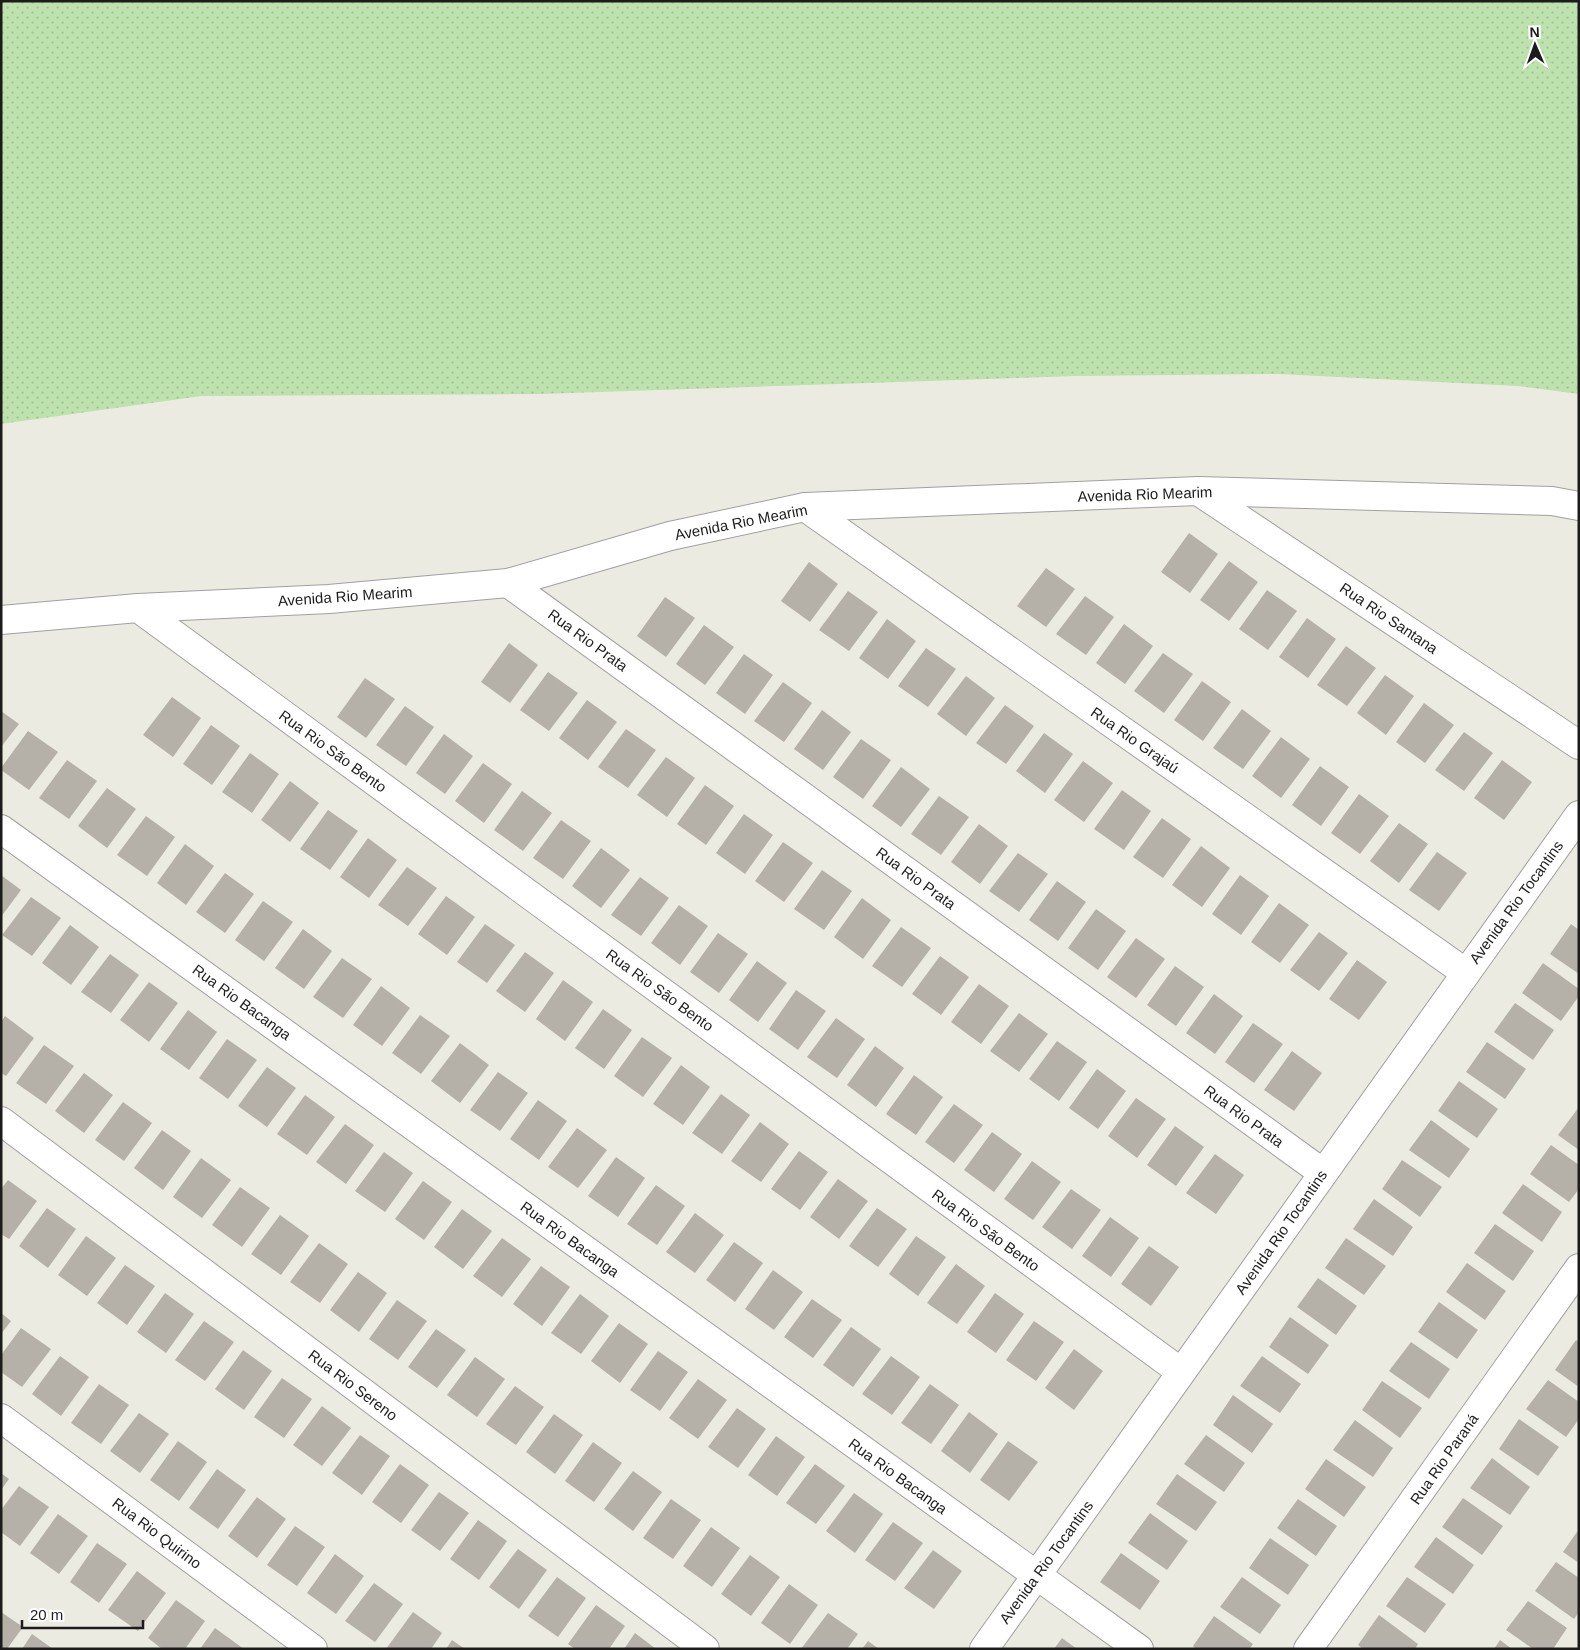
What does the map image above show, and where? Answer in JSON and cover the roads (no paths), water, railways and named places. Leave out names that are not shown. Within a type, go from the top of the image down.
[{"type":"street","name":"Avenida Rio Mearim","points":[[1,620],[138,608],[328,599],[508,583],[670,536],[805,507],[1198,491],[1552,502],[1579,506]]},
{"type":"street","name":"Rua Rio Santana","points":[[1198,491],[1579,745]]},
{"type":"street","name":"Rua Rio Grajaú","points":[[805,507],[1466,973]]},
{"type":"street","name":"Rua Rio Prata","points":[[508,583],[1323,1173]]},
{"type":"street","name":"Rua Rio São Bento","points":[[138,608],[1181,1372]]},
{"type":"street","name":"Avenida Rio Tocantins","points":[[984,1649],[1579,815]]},
{"type":"street","name":"Rua Rio Bacanga","points":[[1,829],[1139,1649]]},
{"type":"street","name":"Rua Rio Sereno","points":[[1,1121],[705,1649]]},
{"type":"street","name":"Rua Rio Paraná","points":[[1308,1649],[1579,1268]]},
{"type":"street","name":"Rua Rio Quirino","points":[[1,1418],[313,1649]]}]
